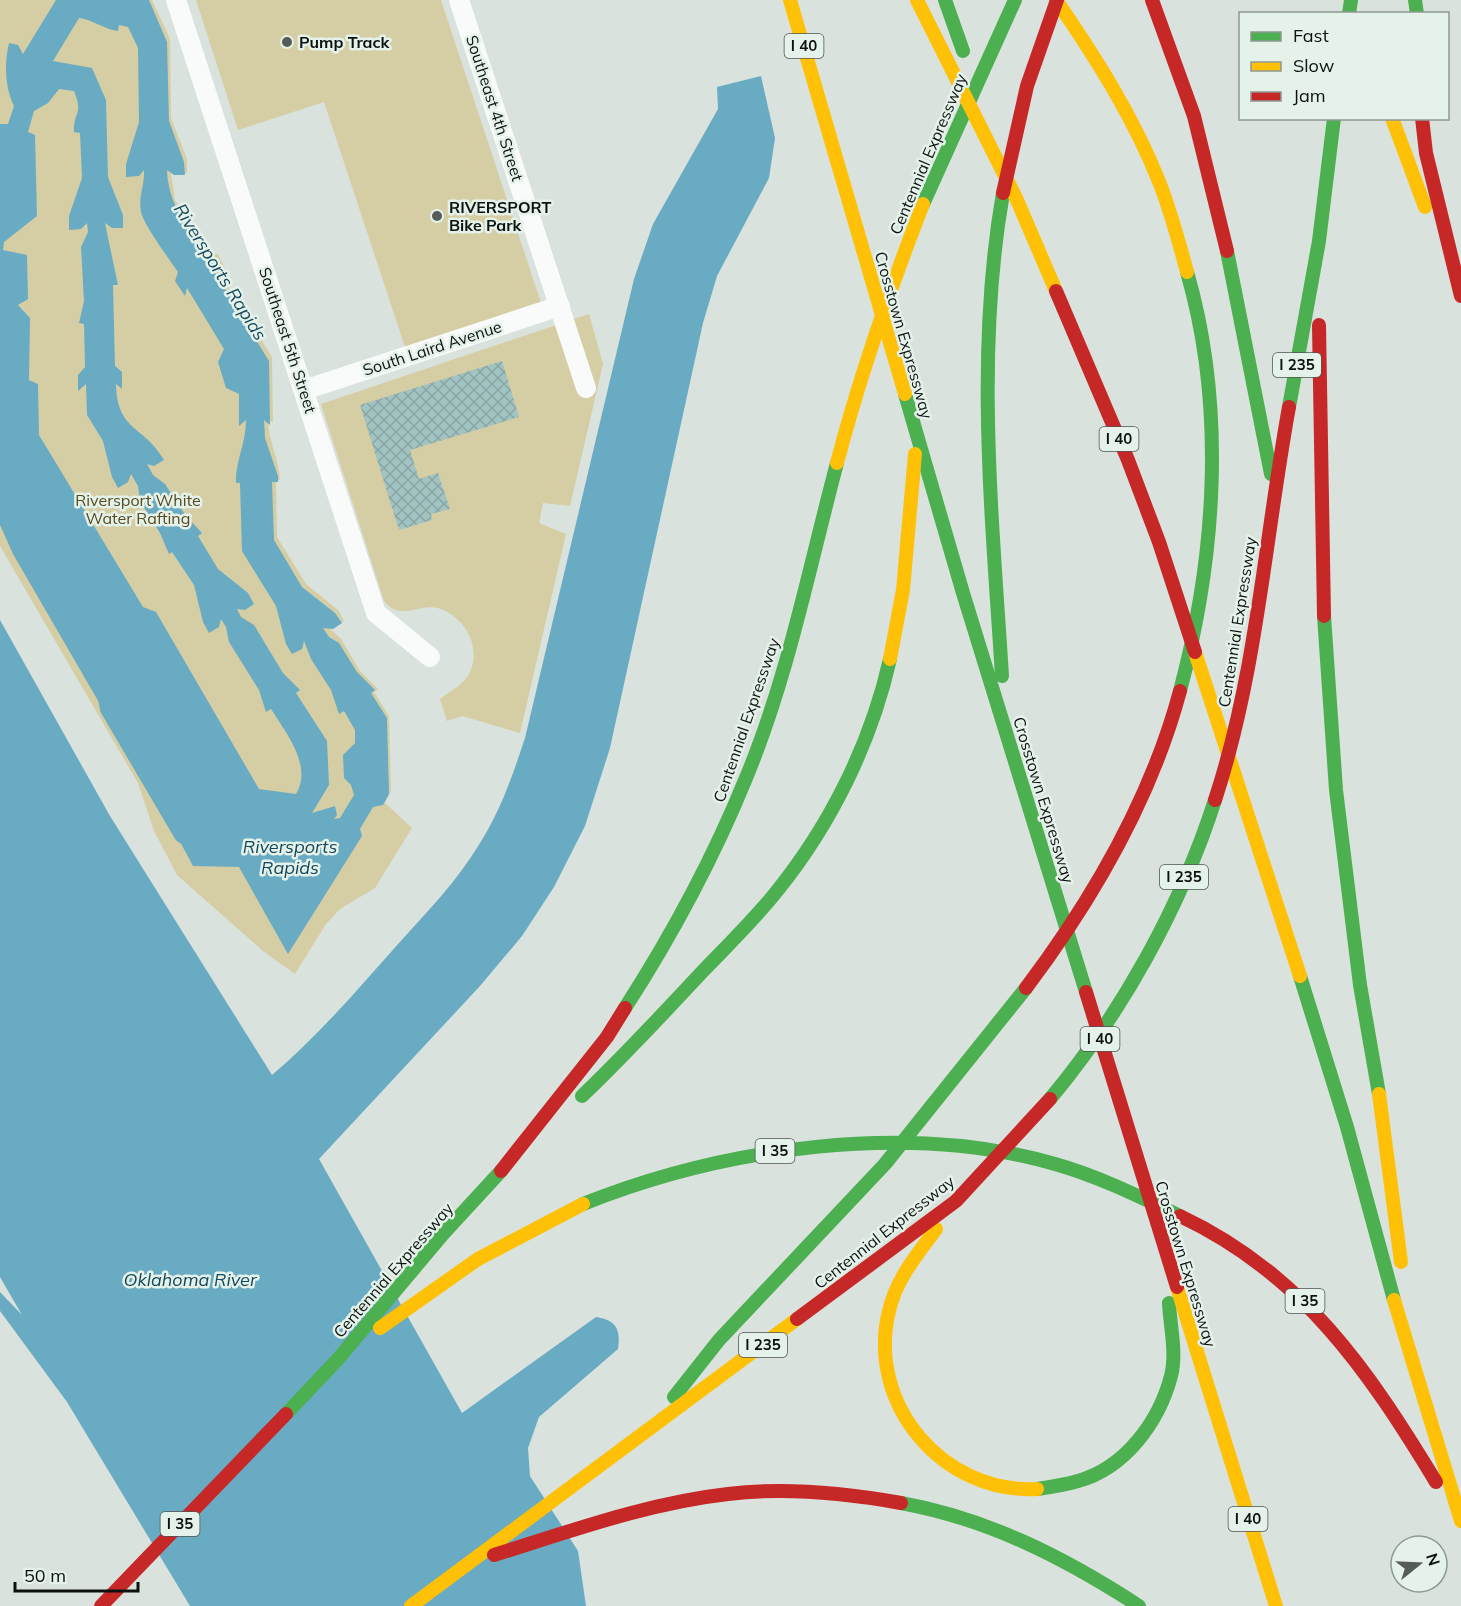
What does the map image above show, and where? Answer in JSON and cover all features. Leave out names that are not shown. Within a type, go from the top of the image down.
[{"type":"main road","name":"Crosstown Expressway","points":[[790,0],[916,441],[1220,1431],[1276,1606]]},
{"type":"main road","name":"I 40","points":[[917,0],[1017,200],[1128,460],[1159,542],[1336,1093],[1414,1371],[1461,1523]]},
{"type":"main road","points":[[945,0],[1017,200]]},
{"type":"main road","name":"Centennial Expressway","points":[[338,1359],[443,1234],[489,1186],[607,1037],[660,954],[709,863],[747,777],[779,685],[849,416],[897,270],[936,170],[1014,0]]},
{"type":"main road","points":[[1004,726],[990,475],[990,309],[1003,195],[1028,83],[1056,0]]},
{"type":"main road","points":[[647,1431],[718,1341],[881,1169],[964,1066],[1051,951],[1115,848],[1149,781],[1175,710],[1199,615],[1209,538],[1211,415],[1197,311],[1169,209],[1119,99],[1056,0]]},
{"type":"main road","points":[[1152,0],[1185,86],[1222,218],[1275,491]]},
{"type":"main road","name":"Centennial Expressway","points":[[411,1606],[592,1474],[956,1201],[1007,1149],[1066,1079],[1132,983],[1184,879],[1227,764],[1241,707],[1253,650],[1275,491],[1319,240],[1334,120]]},
{"type":"main road","points":[[1393,120],[1406,160],[1461,296]]},
{"type":"main road","points":[[1422,120],[1426,153],[1454,275]]},
{"type":"main road","points":[[1319,240],[1323,594],[1336,790],[1360,985],[1382,1109],[1414,1371]]},
{"type":"main road","points":[[489,1186],[634,1047],[768,901],[822,827],[843,788],[867,732],[888,669],[901,596],[916,441]]},
{"type":"main road","name":"I 35","points":[[101,1606],[338,1359],[463,1268],[576,1207],[645,1182],[760,1153],[835,1146],[904,1144],[1041,1159],[1072,1169],[1196,1222],[1228,1239],[1273,1272],[1308,1304],[1361,1363],[1390,1405],[1461,1523]]},
{"type":"main road","points":[[956,1201],[897,1287],[890,1303],[885,1337],[889,1379],[898,1407],[912,1431],[942,1461],[984,1483],[1007,1490],[1044,1490],[1088,1479],[1127,1456],[1143,1438],[1157,1417],[1172,1373],[1167,1259]]},
{"type":"main road","points":[[469,1563],[621,1517],[715,1495],[770,1490],[877,1497],[911,1503],[980,1522],[1024,1539],[1066,1560],[1139,1606]]},
{"type":"street","name":"Southeast 5th Street","points":[[176,0],[376,613],[430,657]]},
{"type":"street","name":"Southeast 4th Street","points":[[459,0],[586,388]]},
{"type":"street","name":"South Laird Avenue","points":[[304,390],[560,306]]},
{"type":"green space","name":"Riversport White Water Rafting","points":[[0,0],[152,0],[170,39],[171,118],[187,159],[187,173],[176,173],[170,168],[175,200],[208,252],[218,254],[226,271],[217,269],[272,357],[273,423],[268,419],[280,480],[276,481],[277,537],[306,584],[338,610],[344,621],[334,627],[327,626],[341,639],[360,671],[378,689],[374,692],[389,716],[391,791],[385,803],[412,828],[375,888],[340,909],[326,924],[295,974],[263,951],[177,875],[154,831],[138,783],[0,546]]},
{"type":"green space","name":"RIVERSPORT Bike Park","points":[[196,0],[441,0],[541,303],[405,347],[324,102],[238,130]]},
{"type":"green space","points":[[589,314],[603,364],[570,506],[543,503],[539,523],[566,534],[520,733],[462,716],[447,721],[440,699],[460,685],[469,674],[474,654],[469,636],[458,620],[441,609],[426,607],[404,611],[391,607],[384,601],[321,404]]},
{"type":"water","name":"Riversports Rapids","points":[[56,0],[149,0],[167,42],[169,121],[184,162],[185,175],[174,175],[167,170],[171,193],[180,214],[204,255],[214,257],[223,272],[214,271],[269,361],[270,425],[264,420],[265,438],[278,476],[278,482],[272,482],[274,540],[302,587],[335,613],[342,623],[333,629],[323,628],[329,637],[339,643],[357,672],[375,690],[371,693],[387,718],[389,794],[383,805],[373,807],[360,829],[362,836],[288,954],[239,867],[193,866],[178,838],[185,833],[113,706],[104,711],[13,554],[0,525],[0,124],[8,124],[14,106],[6,76],[9,43],[18,45],[23,54]],"holes":[[[79,18],[118,31],[119,25],[128,27],[138,48],[139,122],[126,164],[126,177],[139,176],[144,170],[140,201],[143,218],[178,272],[175,281],[185,296],[187,288],[224,349],[218,362],[226,388],[239,394],[239,426],[246,420],[236,475],[236,483],[240,483],[242,551],[276,606],[286,644],[292,654],[302,649],[304,641],[311,659],[331,690],[339,714],[344,711],[355,730],[355,743],[343,755],[344,778],[351,785],[354,795],[340,818],[334,819],[337,815],[335,806],[312,813],[329,785],[327,741],[296,693],[300,690],[283,673],[254,625],[241,617],[237,609],[245,610],[254,604],[248,593],[218,569],[198,536],[202,533],[186,516],[165,484],[153,475],[147,464],[154,466],[164,460],[148,440],[126,420],[121,411],[116,384],[122,389],[122,372],[115,366],[113,285],[118,285],[105,223],[112,228],[123,228],[123,215],[108,177],[106,100],[92,68],[53,61]],[[59,89],[74,91],[78,105],[74,132],[80,133],[82,178],[69,216],[69,230],[81,229],[87,223],[88,232],[81,247],[84,301],[79,323],[84,324],[85,367],[78,375],[78,391],[86,384],[87,415],[103,441],[112,477],[118,488],[128,482],[131,474],[138,486],[140,501],[160,533],[169,554],[172,552],[194,585],[203,622],[209,633],[219,627],[221,619],[226,627],[229,642],[259,690],[266,712],[271,709],[290,739],[300,761],[300,783],[296,794],[259,789],[156,612],[143,607],[39,435],[38,384],[29,380],[30,318],[18,305],[28,299],[27,255],[3,250],[4,242],[37,216],[35,135],[28,132],[34,111],[48,103]]]},
{"type":"water","name":"Oklahoma River","points":[[761,76],[775,138],[769,178],[717,276],[703,323],[610,748],[585,826],[554,887],[522,936],[480,986],[319,1159],[462,1413],[596,1317],[608,1320],[616,1327],[619,1336],[618,1349],[539,1417],[528,1448],[530,1476],[578,1551],[586,1606],[190,1606],[67,1402],[0,1311],[0,1292],[22,1315],[0,1277],[0,620],[110,816],[272,1075],[338,1011],[442,895],[471,857],[494,818],[525,738],[634,279],[653,224],[718,109],[717,87]]},
{"type":"building","points":[[502,361],[519,417],[410,450],[419,479],[438,473],[450,509],[431,514],[432,520],[399,530],[360,405]]},
{"type":"waterway","points":[[104,687],[108,709],[182,835],[200,846]]},
{"type":"traffic: fast","points":[[945,0],[963,51]]},
{"type":"traffic: fast","points":[[923,204],[1015,0]]},
{"type":"traffic: fast","points":[[1349,12],[1351,0]]},
{"type":"traffic: fast","points":[[1415,0],[1417,12]]},
{"type":"traffic: fast","points":[[1289,407],[1319,241],[1334,120]]},
{"type":"traffic: fast","points":[[1002,676],[988,434],[988,374],[990,313],[1003,193]]},
{"type":"traffic: fast","points":[[1227,251],[1271,474]]},
{"type":"traffic: fast","points":[[1180,691],[1202,588],[1212,482],[1207,375],[1199,323],[1187,272]]},
{"type":"traffic: fast","points":[[905,394],[963,593],[1086,992]]},
{"type":"traffic: fast","points":[[625,1008],[691,896],[720,838],[761,740],[797,622],[837,463]]},
{"type":"traffic: fast","points":[[1324,616],[1336,790],[1360,985],[1379,1094]]},
{"type":"traffic: fast","points":[[582,1096],[750,922],[797,865],[847,781],[872,721],[890,659]]},
{"type":"traffic: fast","points":[[1050,1099],[1101,1031],[1147,957],[1185,879],[1215,800]]},
{"type":"traffic: fast","points":[[1300,976],[1347,1127],[1394,1300]]},
{"type":"traffic: fast","points":[[674,1397],[719,1340],[885,1164],[1026,988]]},
{"type":"traffic: fast","points":[[583,1204],[637,1184],[755,1155],[816,1147],[878,1143],[938,1144],[998,1151],[1055,1164],[1103,1181],[1180,1216]]},
{"type":"traffic: fast","points":[[286,1414],[338,1359],[443,1234],[501,1171]]},
{"type":"traffic: fast","points":[[1037,1489],[1068,1484],[1095,1475],[1111,1466],[1125,1454],[1149,1426],[1165,1393],[1173,1367],[1169,1303]]},
{"type":"traffic: fast","points":[[901,1503],[965,1519],[1025,1542],[1083,1572],[1139,1606]]},
{"type":"traffic: slow","points":[[790,0],[905,394]]},
{"type":"traffic: slow","points":[[917,0],[1017,200],[1056,291]]},
{"type":"traffic: slow","points":[[1056,0],[1100,66],[1150,160],[1175,228],[1187,272]]},
{"type":"traffic: slow","points":[[1393,120],[1425,207]]},
{"type":"traffic: slow","points":[[837,463],[876,332],[923,204]]},
{"type":"traffic: slow","points":[[890,659],[903,590],[915,454]]},
{"type":"traffic: slow","points":[[1195,652],[1300,976]]},
{"type":"traffic: slow","points":[[1379,1094],[1401,1262]]},
{"type":"traffic: slow","points":[[380,1328],[478,1259],[583,1204]]},
{"type":"traffic: slow","points":[[936,1229],[902,1278],[889,1311],[885,1346],[889,1379],[901,1410],[919,1437],[943,1459],[971,1476],[1003,1487],[1037,1489]]},
{"type":"traffic: slow","points":[[1177,1287],[1276,1606]]},
{"type":"traffic: slow","points":[[1394,1300],[1461,1521]]},
{"type":"traffic: slow","points":[[411,1606],[797,1319]]},
{"type":"traffic: jam","points":[[1003,193],[1027,86],[1057,0]]},
{"type":"traffic: jam","points":[[1152,0],[1194,116],[1227,251]]},
{"type":"traffic: jam","points":[[1422,120],[1426,153],[1461,296]]},
{"type":"traffic: jam","points":[[1056,291],[1128,460],[1159,542],[1195,652]]},
{"type":"traffic: jam","points":[[1319,325],[1324,616]]},
{"type":"traffic: jam","points":[[1215,800],[1229,752],[1251,654],[1289,407]]},
{"type":"traffic: jam","points":[[1026,988],[1074,919],[1117,847],[1153,770],[1180,691]]},
{"type":"traffic: jam","points":[[1086,992],[1177,1287]]},
{"type":"traffic: jam","points":[[501,1171],[607,1037],[625,1008]]},
{"type":"traffic: jam","points":[[797,1319],[956,1201],[1050,1099]]},
{"type":"traffic: jam","points":[[1180,1216],[1224,1239],[1262,1266],[1297,1296],[1329,1329],[1385,1401],[1436,1482]]},
{"type":"traffic: jam","points":[[101,1606],[286,1414]]},
{"type":"traffic: jam","points":[[494,1555],[639,1511],[728,1494],[771,1491],[815,1492],[901,1503]]},
{"type":"place","name":"Pump Track","points":[[287,42]]},
{"type":"place","name":"RIVERSPORT Bike Park","points":[[437,216]]}]
